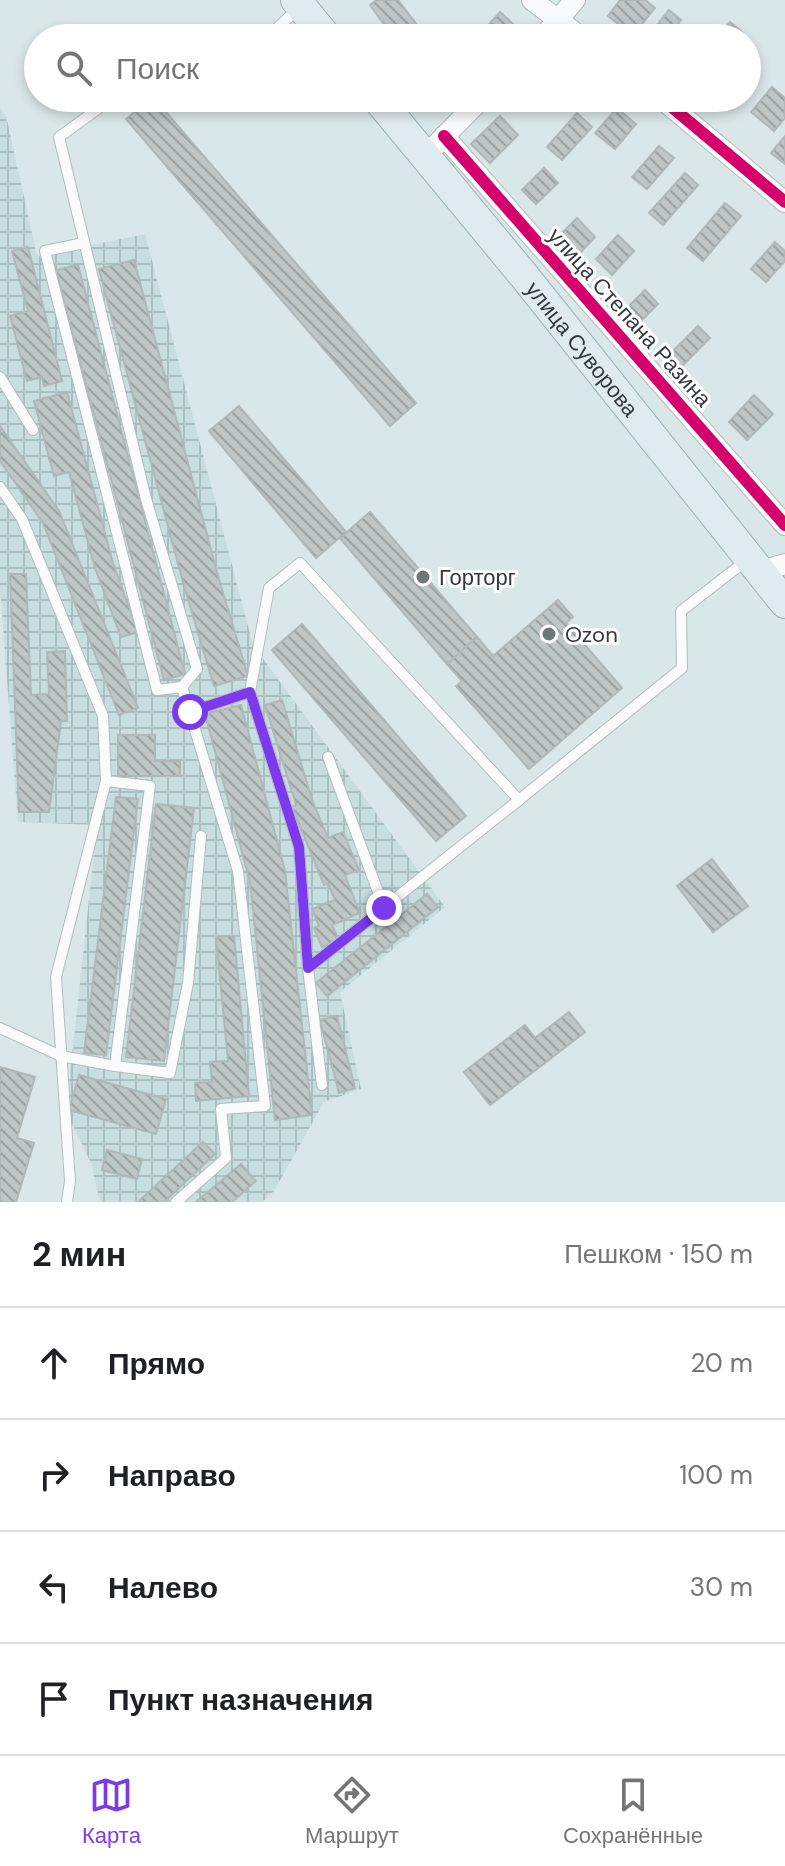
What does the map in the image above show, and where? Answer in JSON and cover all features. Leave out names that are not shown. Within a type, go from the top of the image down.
[{"type":"main road","points":[[298,3],[315,24]]},
{"type":"main road","name":"улица Суворова","points":[[394,112],[435,146],[765,565],[785,603]]},
{"type":"street","points":[[532,0],[561,24]]},
{"type":"street","points":[[558,22],[575,0]]},
{"type":"street","points":[[435,146],[468,112]]},
{"type":"street","points":[[678,112],[785,202]]},
{"type":"street","name":"улица Степана Разина","points":[[435,146],[785,525]]},
{"type":"lane","points":[[280,24],[298,3]]},
{"type":"lane","points":[[84,243],[45,251],[157,690],[182,687],[197,669],[146,499],[59,137],[94,112]]},
{"type":"lane","points":[[0,377],[33,430]]},
{"type":"lane","points":[[0,487],[22,519],[103,716],[106,781],[56,977],[70,1181],[67,1202]]},
{"type":"lane","points":[[322,1085],[308,968],[299,847],[250,692],[269,588],[300,563],[519,800]]},
{"type":"lane","points":[[308,968],[682,668],[681,611],[765,565]]},
{"type":"lane","points":[[176,1202],[226,1158],[221,1109],[265,1106],[238,871],[182,687]]},
{"type":"lane","points":[[190,712],[250,692]]},
{"type":"lane","points":[[328,757],[384,908]]},
{"type":"lane","points":[[106,781],[150,786],[115,1066]]},
{"type":"lane","points":[[0,1028],[61,1056],[170,1073],[188,983],[201,836]]},
{"type":"shaded area","points":[[0,108],[6,116],[37,256],[145,234],[253,645],[445,907],[340,992],[361,1089],[324,1102],[274,1191],[262,1202],[100,1202],[91,1163],[66,1111],[97,825],[18,822],[0,589]]},
{"type":"building","points":[[377,0],[398,0],[416,24],[384,24],[370,5]]},
{"type":"building","points":[[620,0],[645,0],[655,8],[642,24],[619,24],[608,16]]},
{"type":"building","points":[[669,10],[681,20],[678,24],[658,24]]},
{"type":"building","points":[[500,12],[513,24],[489,24]]},
{"type":"building","points":[[772,87],[785,98],[785,118],[774,131],[751,112],[761,112],[761,100]]},
{"type":"building","points":[[134,112],[166,112],[416,403],[390,426],[126,119]]},
{"type":"building","points":[[613,112],[622,112],[636,124],[615,149],[595,133]]},
{"type":"building","points":[[577,113],[592,127],[562,160],[547,147]]},
{"type":"building","points":[[500,116],[518,135],[490,163],[471,144]]},
{"type":"building","points":[[785,136],[785,164],[771,153]]},
{"type":"building","points":[[659,146],[674,158],[647,189],[632,177]]},
{"type":"building","points":[[544,168],[558,183],[536,204],[522,190]]},
{"type":"building","points":[[685,173],[698,185],[663,225],[649,213]]},
{"type":"building","points":[[725,203],[741,216],[703,261],[687,248]]},
{"type":"building","points":[[577,218],[595,237],[579,254],[560,235]]},
{"type":"building","points":[[618,235],[634,251],[612,275],[596,259]]},
{"type":"building","points":[[775,242],[785,251],[785,261],[766,282],[751,269]]},
{"type":"building","points":[[28,247],[62,381],[44,386],[42,377],[27,381],[10,316],[28,311],[12,251]]},
{"type":"building","points":[[134,260],[218,576],[248,676],[214,686],[99,269]]},
{"type":"building","points":[[78,265],[185,674],[164,680],[56,270]]},
{"type":"building","points":[[645,290],[658,304],[640,322],[626,309]]},
{"type":"building","points":[[698,326],[710,338],[681,367],[669,355]]},
{"type":"building","points":[[67,392],[113,563],[138,632],[121,637],[95,568],[69,472],[54,476],[34,401]]},
{"type":"building","points":[[754,395],[773,414],[747,440],[729,422]]},
{"type":"building","points":[[239,406],[346,532],[316,558],[209,431]]},
{"type":"building","points":[[0,426],[59,511],[138,708],[119,715],[43,523],[0,461]]},
{"type":"building","points":[[370,512],[477,637],[447,664],[340,538]]},
{"type":"building","points":[[10,574],[26,574],[31,695],[49,694],[47,652],[65,651],[67,721],[61,721],[49,812],[19,812]]},
{"type":"building","points":[[558,600],[573,617],[566,623],[622,688],[529,769],[456,686],[462,681],[447,664],[477,637],[493,656]]},
{"type":"building","points":[[302,624],[466,816],[436,841],[272,650]]},
{"type":"building","points":[[282,700],[312,800],[328,838],[343,832],[359,870],[345,875],[360,913],[332,925],[339,941],[322,947],[314,928],[319,926],[312,909],[335,900],[328,883],[324,885],[292,807],[296,805],[265,705]]},
{"type":"building","points":[[241,705],[285,871],[312,1115],[275,1120],[250,882],[205,714]]},
{"type":"building","points":[[118,735],[155,735],[155,761],[180,761],[180,776],[118,776]]},
{"type":"building","points":[[116,797],[138,799],[106,1055],[84,1053]]},
{"type":"building","points":[[156,804],[194,808],[164,1061],[126,1057]]},
{"type":"building","points":[[712,859],[748,906],[713,932],[677,886]]},
{"type":"building","points":[[427,894],[438,907],[327,996],[316,983]]},
{"type":"building","points":[[234,936],[249,1096],[196,1101],[195,1083],[212,1082],[210,1062],[228,1061],[216,937]]},
{"type":"building","points":[[569,1012],[585,1032],[490,1105],[464,1072],[525,1025],[535,1038]]},
{"type":"building","points":[[337,1016],[355,1088],[339,1093],[320,1020]]},
{"type":"building","points":[[0,1067],[35,1077],[17,1138],[34,1143],[16,1202],[0,1202]]},
{"type":"building","points":[[79,1075],[166,1099],[156,1134],[69,1110]]},
{"type":"building","points":[[203,1142],[215,1154],[164,1202],[138,1202]]},
{"type":"building","points":[[107,1150],[142,1159],[137,1179],[102,1170]]},
{"type":"building","points":[[241,1164],[256,1181],[232,1202],[196,1202]]},
{"type":"cycle path","points":[[678,112],[785,202]]},
{"type":"cycle path","points":[[444,136],[785,525]]},
{"type":"place","name":"Горторг","points":[[423,577]]},
{"type":"place","name":"Ozon","points":[[549,634]]},
{"type":"route","points":[[190,712],[250,692],[299,847],[308,968],[384,908]]}]
